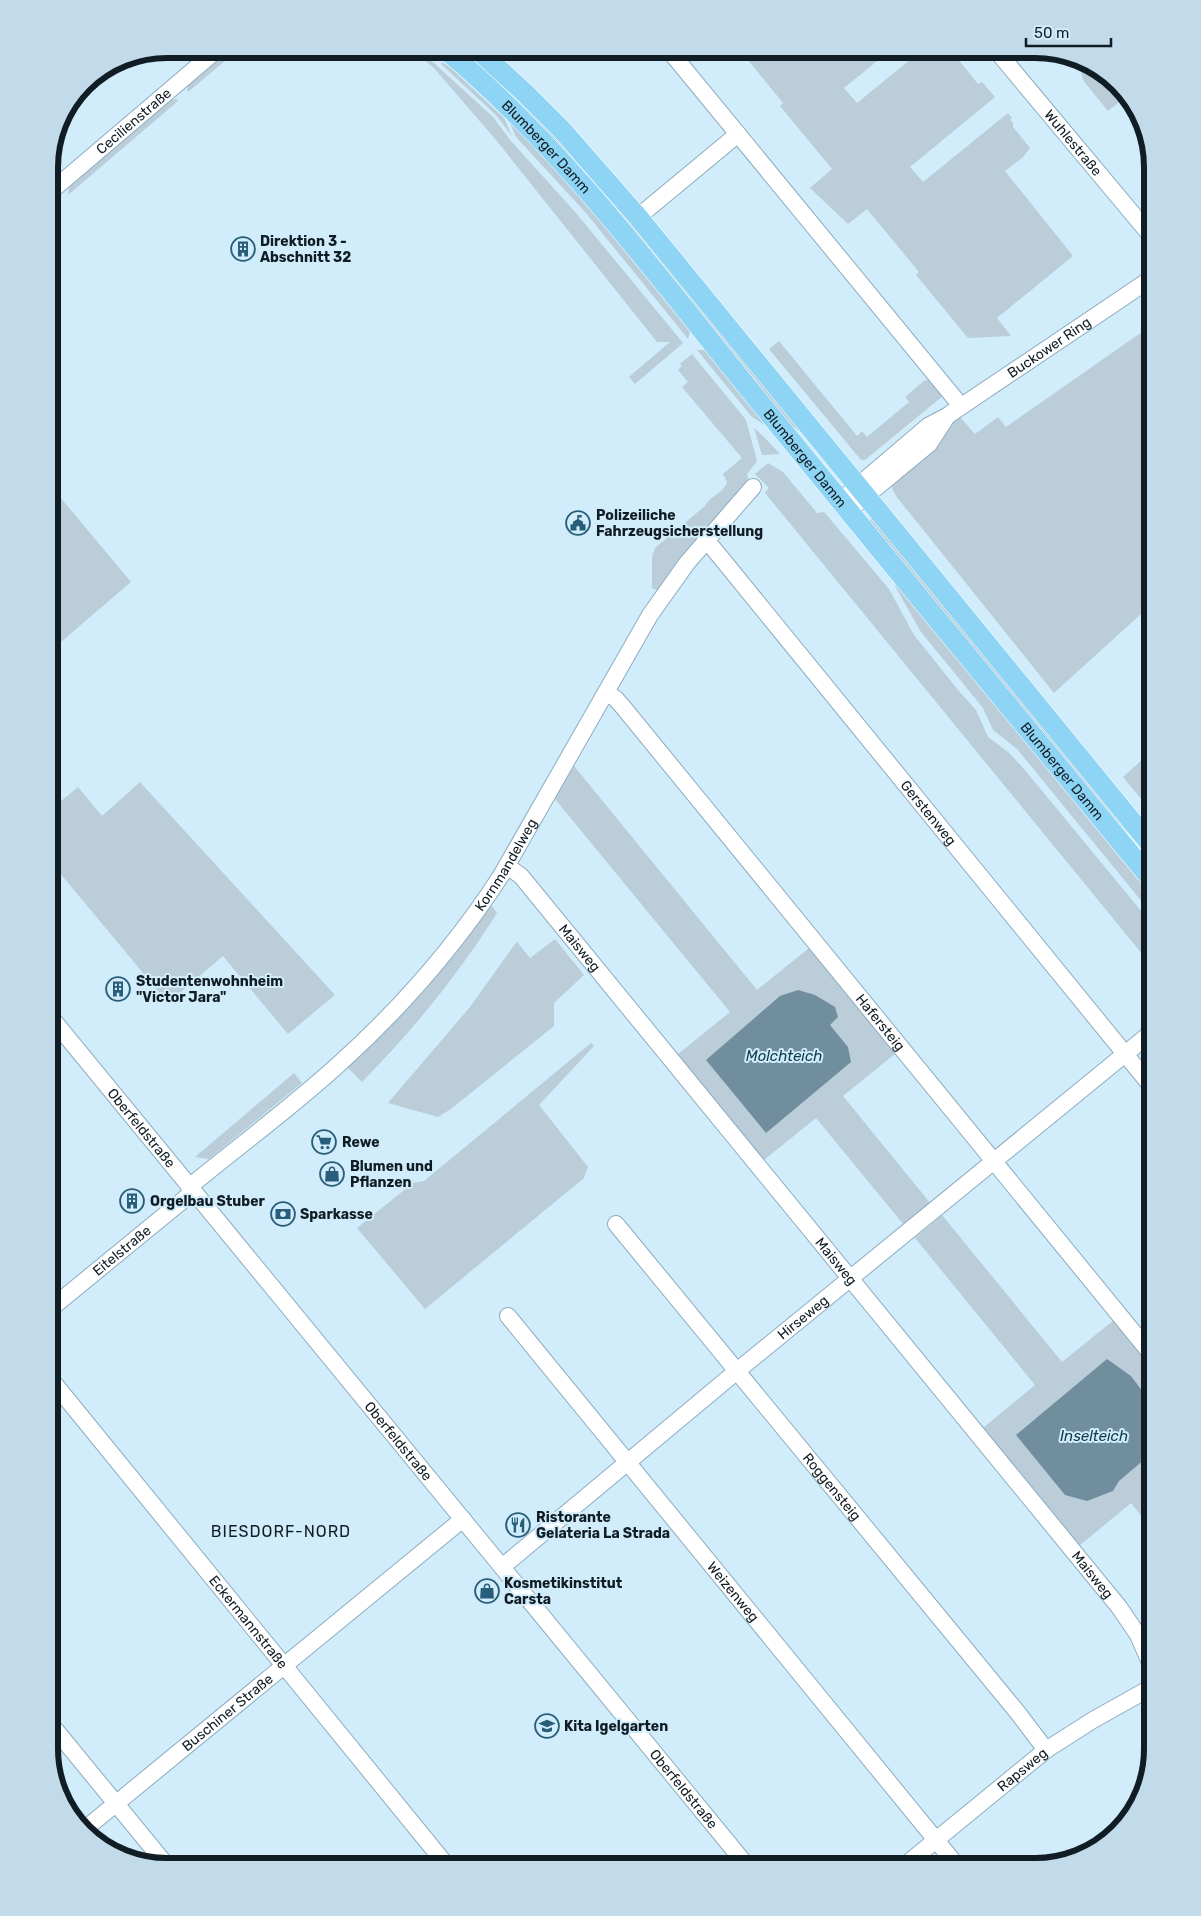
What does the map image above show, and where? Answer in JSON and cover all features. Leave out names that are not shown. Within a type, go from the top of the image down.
[{"type":"main road","name":"Blumberger Damm","points":[[455,58],[498,96],[590,193],[844,506],[1144,870]]},
{"type":"main road","name":"Blumberger Damm","points":[[487,58],[528,95],[562,130],[638,217],[1144,836]]},
{"type":"street","name":"Cecilienstraße","points":[[58,185],[207,58]]},
{"type":"street","points":[[680,58],[738,134],[961,406]]},
{"type":"street","name":"Wuhlestraße","points":[[1002,58],[1144,227]]},
{"type":"street","points":[[638,217],[738,134]]},
{"type":"street","name":"Buckower Ring","points":[[844,506],[929,444],[947,416],[1144,283]]},
{"type":"street","name":"Kornmandelweg","points":[[191,1189],[339,1064],[425,976],[447,950],[487,897],[507,866],[627,652],[650,615],[705,542],[754,487]]},
{"type":"street","name":"Gerstenweg","points":[[705,542],[713,548],[1144,1077]]},
{"type":"street","name":"Hafersteig","points":[[606,692],[616,699],[1144,1344]]},
{"type":"street","name":"Maisweg","points":[[507,866],[521,876],[1119,1607],[1138,1635],[1144,1649]]},
{"type":"street","name":"Oberfeldstraße","points":[[58,1026],[741,1859]]},
{"type":"street","name":"Hirseweg","points":[[502,1567],[628,1464],[737,1371],[1144,1039]]},
{"type":"street","name":"Eitelstraße","points":[[58,1302],[191,1189]]},
{"type":"street","name":"Roggensteig","points":[[616,1224],[1006,1698],[1046,1750]]},
{"type":"street","name":"Weizenweg","points":[[508,1316],[951,1859]]},
{"type":"street","name":"Eckermannstraße","points":[[58,1388],[441,1858]]},
{"type":"street","name":"Buschiner Straße","points":[[88,1826],[463,1520]]},
{"type":"street","name":"Rapsweg","points":[[913,1859],[1046,1750],[1093,1720],[1144,1691]]},
{"type":"street","points":[[58,1733],[161,1858]]},
{"type":"shaded area","points":[[221,58],[228,58],[188,92],[188,86]]},
{"type":"shaded area","points":[[422,58],[427,58],[435,64],[493,117],[511,141],[576,213],[683,343],[635,384],[629,377],[670,342],[657,342],[496,140],[434,68]]},
{"type":"shaded area","points":[[443,58],[446,58],[474,83],[541,148],[603,219],[691,327],[688,339],[586,213],[516,137],[507,116],[449,61]]},
{"type":"shaded area","points":[[463,58],[477,58],[558,135],[839,478],[801,432],[786,422]]},
{"type":"shaded area","points":[[746,58],[881,58],[844,88],[857,103],[912,58],[957,58],[978,84],[982,82],[995,97],[910,167],[923,182],[1008,113],[1012,118],[1010,119],[1013,127],[1030,148],[1023,157],[1005,171],[1073,256],[997,318],[1011,336],[968,338],[916,275],[919,272],[867,209],[848,224],[810,188],[832,169],[780,106],[783,103]]},
{"type":"shaded area","points":[[442,62],[451,68],[504,118],[512,136],[496,115],[441,64]]},
{"type":"shaded area","points":[[1080,68],[1107,84],[1121,100],[1108,111],[1083,80]]},
{"type":"shaded area","points":[[177,99],[178,101],[68,195],[69,187],[171,100]]},
{"type":"shaded area","points":[[1144,331],[1144,611],[1054,693],[896,496],[890,484],[949,423],[959,416],[975,434],[998,417],[1006,427]]},
{"type":"shaded area","points":[[779,341],[857,436],[862,431],[867,437],[909,402],[905,397],[924,381],[930,379],[944,395],[865,460],[861,460],[769,349]]},
{"type":"shaded area","points":[[697,350],[710,350],[773,430],[752,417]]},
{"type":"shaded area","points":[[692,354],[746,420],[757,461],[747,474],[749,483],[660,592],[652,588],[652,557],[655,548],[723,489],[727,482],[723,474],[742,458],[682,387],[688,382],[678,370],[682,366],[680,364]]},
{"type":"shaded area","points":[[754,428],[765,438],[780,454],[762,455]]},
{"type":"shaded area","points":[[768,463],[783,472],[817,513],[824,512],[889,589],[914,635],[976,710],[988,737],[1008,752],[1024,769],[1144,914],[1144,956],[765,493],[769,488],[755,474]]},
{"type":"shaded area","points":[[58,495],[131,582],[58,644]]},
{"type":"shaded area","points":[[875,516],[1144,846],[1144,851],[1101,807],[867,522]]},
{"type":"shaded area","points":[[899,582],[1144,881],[1144,904],[1017,749],[993,730],[983,708],[921,632],[895,586]]},
{"type":"shaded area","points":[[1144,758],[1144,802],[1123,777]]},
{"type":"shaded area","points":[[574,766],[757,990],[809,948],[896,1053],[843,1096],[931,1204],[904,1225],[816,1118],[764,1160],[677,1055],[730,1012],[555,799]]},
{"type":"shaded area","points":[[140,782],[335,995],[288,1034],[223,956],[168,1003],[58,871],[58,804],[78,787],[102,816]]},
{"type":"shaded area","points":[[491,905],[497,913],[451,980],[417,1022],[362,1082],[347,1067],[434,978]]},
{"type":"shaded area","points":[[555,939],[584,975],[554,1003],[554,1026],[451,1109],[438,1117],[388,1103],[470,1007],[517,942],[530,958]]},
{"type":"shaded area","points":[[591,1043],[594,1046],[539,1105],[588,1167],[584,1178],[425,1309],[357,1228],[413,1183],[424,1181]]},
{"type":"shaded area","points":[[294,1073],[302,1083],[209,1159],[195,1157]]},
{"type":"shaded area","points":[[942,1215],[1062,1362],[1114,1320],[1144,1357],[1144,1519],[1131,1503],[1079,1546],[983,1428],[1035,1385],[915,1238]]},
{"type":"water","name":"Molchteich","points":[[798,990],[815,995],[835,1007],[838,1017],[830,1025],[848,1047],[851,1062],[766,1133],[706,1060],[780,996]]},
{"type":"water","name":"Inselteich","points":[[1107,1359],[1131,1376],[1144,1393],[1144,1460],[1119,1481],[1113,1491],[1087,1501],[1065,1495],[1016,1435]]},
{"type":"place","name":"Direktion 3 - Abschnitt 32","points":[[243,249]]},
{"type":"place","name":"Polizeiliche Fahrzeugsicherstellung","points":[[578,523]]},
{"type":"place","name":"Studentenwohnheim \"Victor Jara\"","points":[[118,989]]},
{"type":"place","name":"Rewe","points":[[324,1142]]},
{"type":"place","name":"Blumen und Pflanzen","points":[[332,1174]]},
{"type":"place","name":"Orgelbau Stuber","points":[[132,1201]]},
{"type":"place","name":"Sparkasse","points":[[283,1214]]},
{"type":"place","name":"Ristorante Gelateria La Strada","points":[[518,1525]]},
{"type":"place","name":"Kosmetikinstitut Carsta","points":[[487,1591]]},
{"type":"place","name":"Kita Igelgarten","points":[[547,1726]]},
{"type":"district","name":"BIESDORF-NORD","points":[[281,1531]]}]
